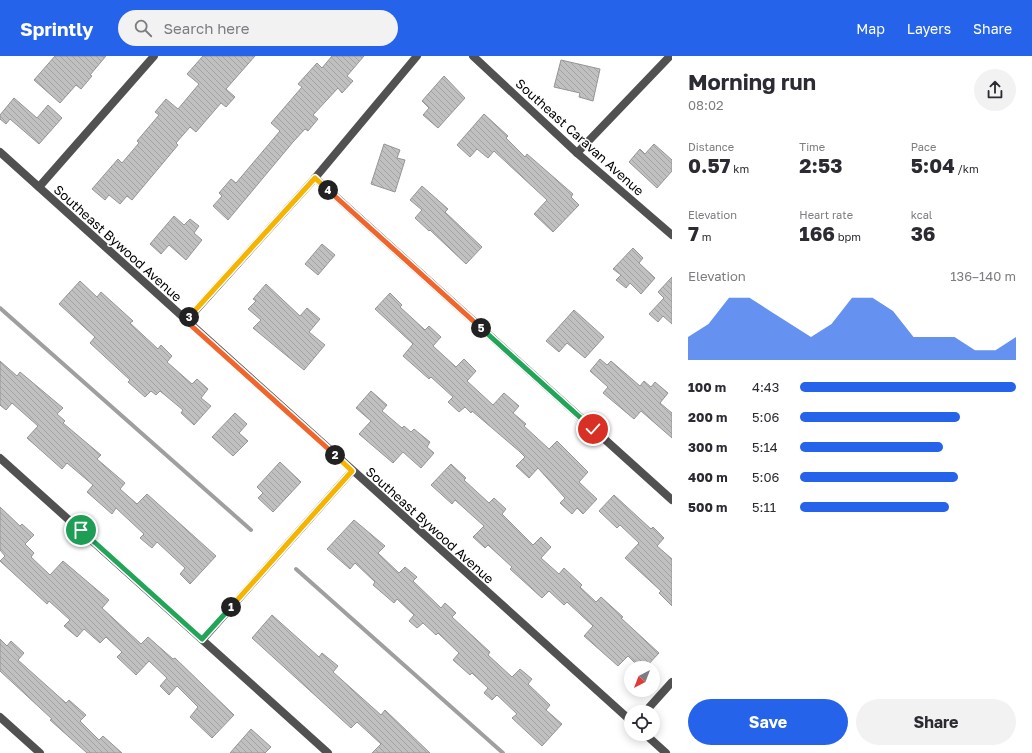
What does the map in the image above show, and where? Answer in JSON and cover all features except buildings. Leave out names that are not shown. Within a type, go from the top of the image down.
[{"type":"street","points":[[39,187],[154,56]]},
{"type":"street","points":[[186,321],[315,178],[417,56]]},
{"type":"street","name":"Southeast Caravan Avenue","points":[[473,56],[577,152],[672,236]]},
{"type":"street","points":[[577,152],[670,56]]},
{"type":"street","name":"Southeast Bywood Avenue","points":[[0,152],[624,715]]},
{"type":"street","points":[[315,178],[672,500]]},
{"type":"street","points":[[0,458],[328,753]]},
{"type":"street","points":[[202,639],[352,471]]},
{"type":"street","points":[[651,705],[672,682]]},
{"type":"street","points":[[0,717],[40,753]]},
{"type":"street","points":[[653,741],[666,753]]},
{"type":"waterway","points":[[0,308],[251,530]]},
{"type":"waterway","points":[[296,569],[503,753]]},
{"type":"route","points":[[81,530],[202,639],[352,471],[186,321],[315,178],[593,429]]}]
